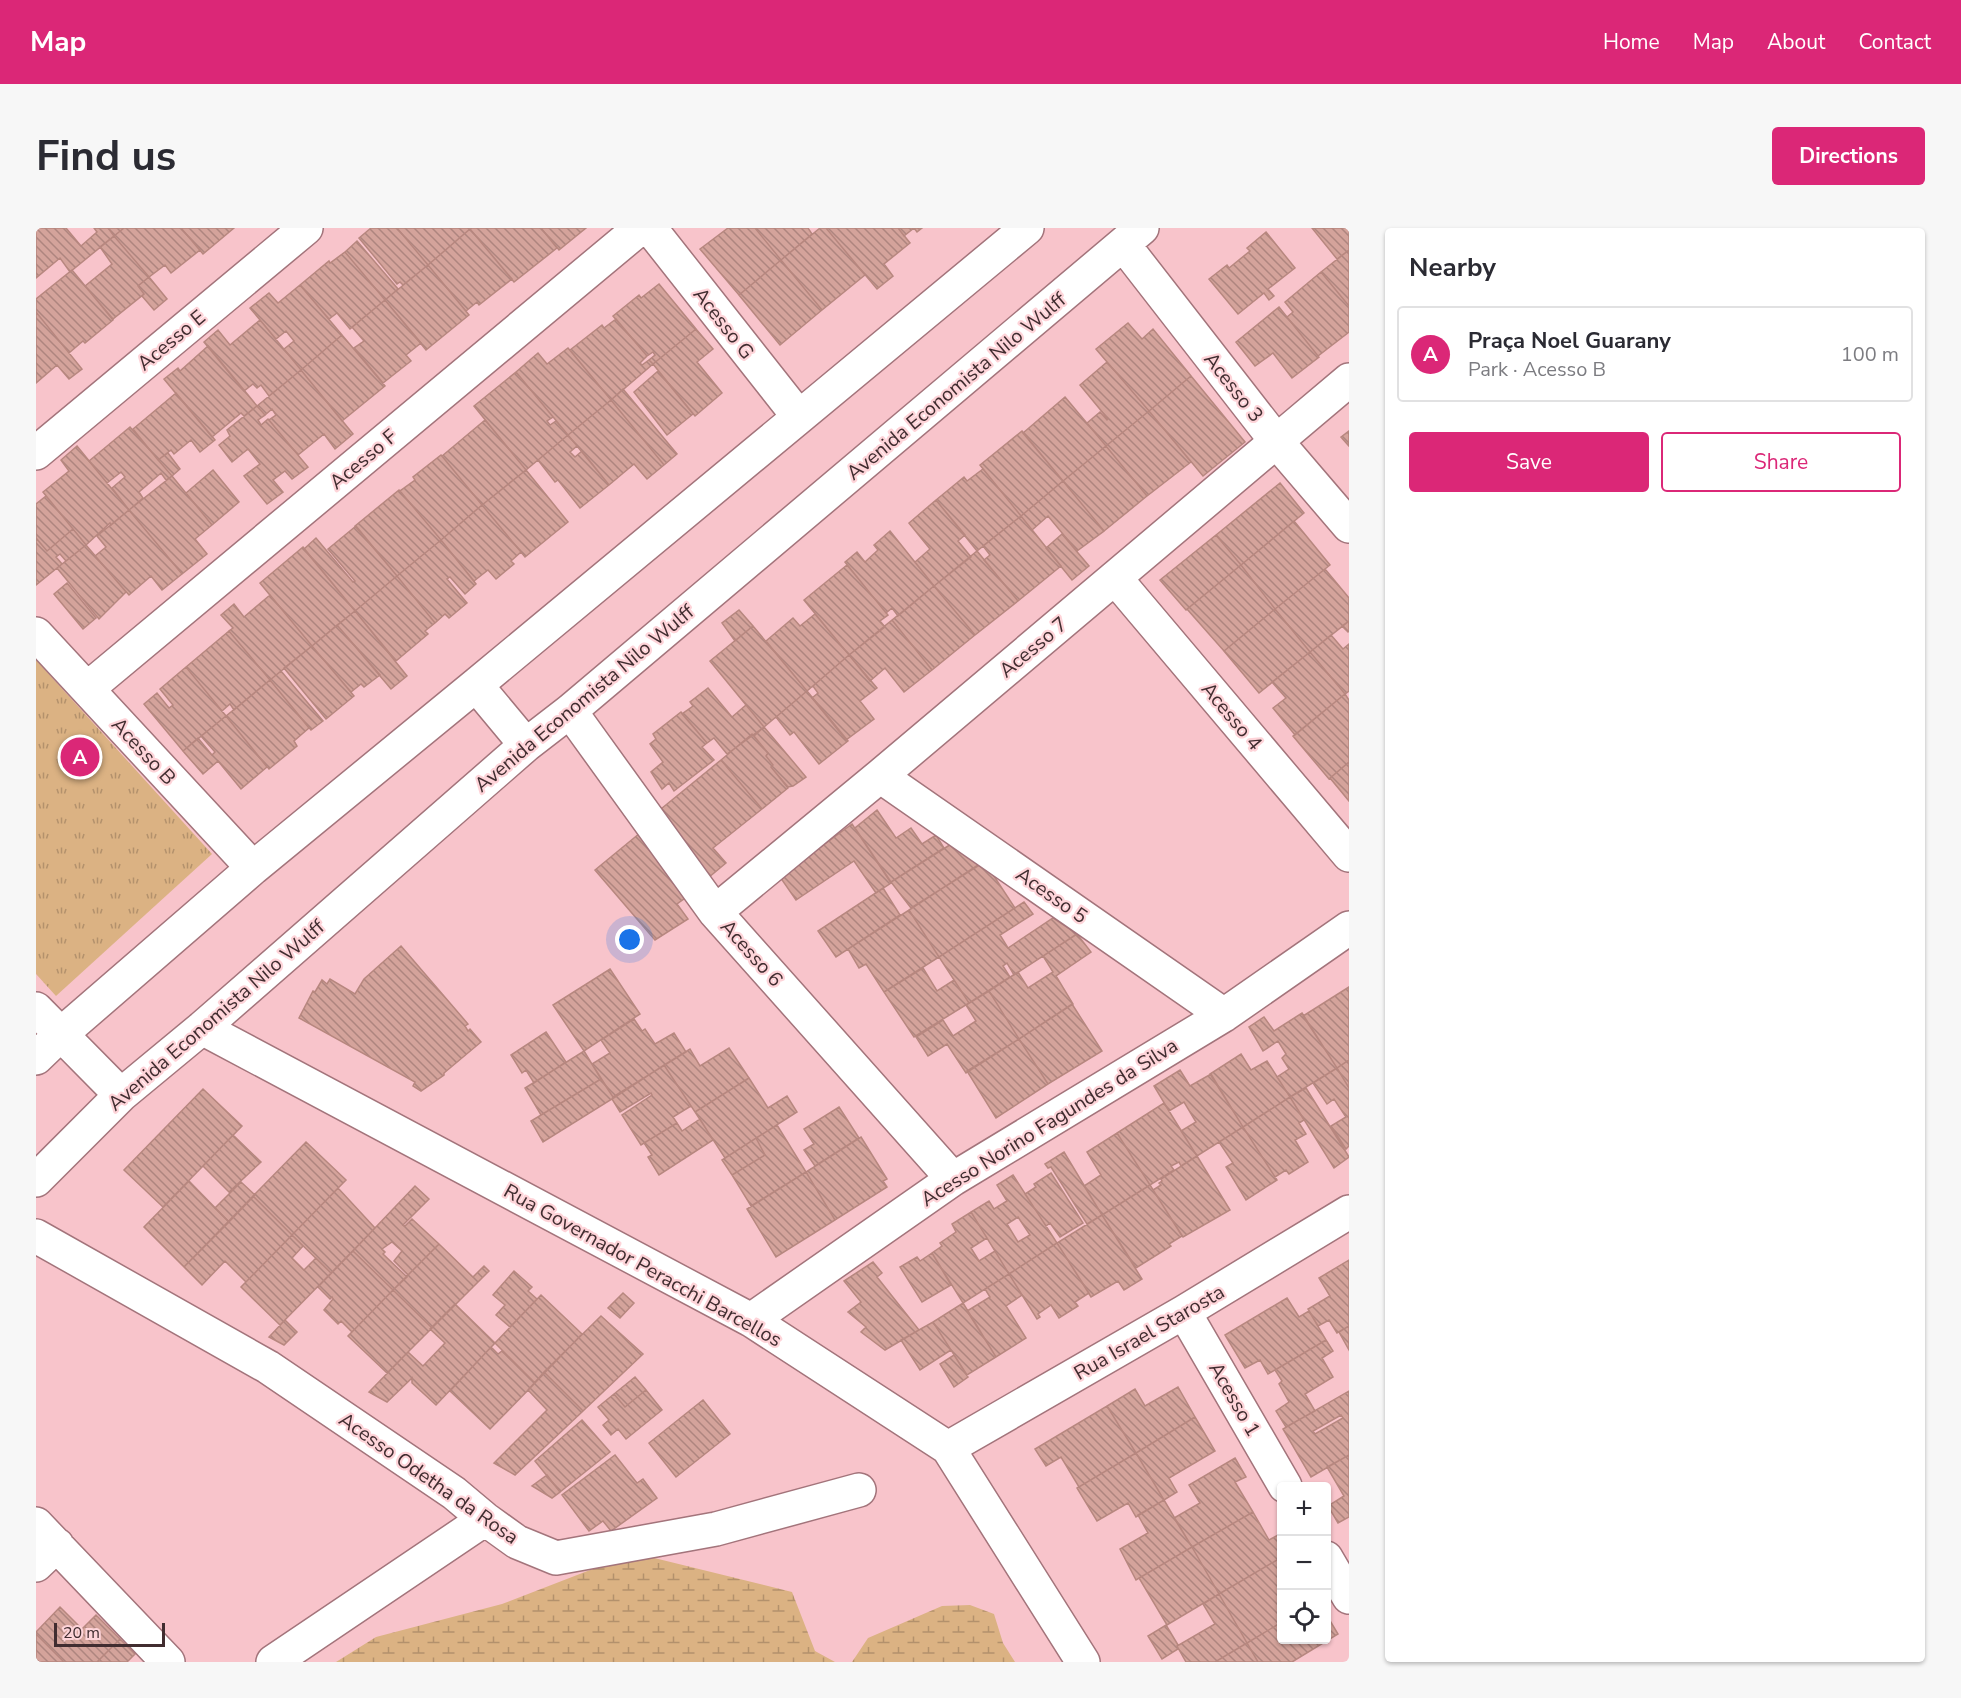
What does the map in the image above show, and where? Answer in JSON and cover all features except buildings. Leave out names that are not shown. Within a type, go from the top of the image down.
[{"type":"street","name":"Acesso E","points":[[36,453],[306,228]]},
{"type":"street","name":"Acesso F","points":[[87,689],[640,228]]},
{"type":"street","name":"Acesso G","points":[[650,228],[799,417]]},
{"type":"street","points":[[36,1059],[60,1035],[253,868],[476,686],[1022,230]]},
{"type":"street","name":"Acesso 3","points":[[1133,236],[1277,442],[1349,526]]},
{"type":"street","name":"Avenida Economista Nilo Wulff","points":[[36,1180],[121,1095],[202,1028],[526,745],[570,711],[1133,236]]},
{"type":"street","name":"Acesso 7","points":[[716,912],[1349,380]]},
{"type":"street","name":"Acesso 4","points":[[1115,578],[1349,855]]},
{"type":"street","name":"Acesso B","points":[[36,634],[253,868]]},
{"type":"street","points":[[476,686],[526,745]]},
{"type":"street","name":"Acesso 6","points":[[570,711],[716,912],[953,1179]]},
{"type":"street","name":"Acesso 5","points":[[880,776],[1224,1015]]},
{"type":"street","name":"Acesso Norino Fagundes da Silva","points":[[751,1320],[953,1179],[1224,1015],[1349,928]]},
{"type":"street","points":[[36,1009],[121,1095]]},
{"type":"street","name":"Rua Governador Peracchi Barcellos","points":[[202,1028],[751,1320],[948,1448],[1083,1662]]},
{"type":"street","name":"Rua Israel Starosta","points":[[948,1448],[1184,1312],[1349,1212]]},
{"type":"street","name":"Acesso Odetha da Rosa","points":[[36,1236],[268,1367],[454,1493],[517,1542],[556,1558],[716,1529],[860,1491]]},
{"type":"street","name":"Acesso 1","points":[[1184,1312],[1283,1482]]},
{"type":"street","points":[[273,1662],[485,1519]]},
{"type":"street","points":[[43,1545],[168,1662]]},
{"type":"street","points":[[1331,1566],[1349,1597]]},
{"type":"green space","points":[[36,660],[212,854],[56,996],[36,974]]},
{"type":"green space","points":[[634,1553],[792,1592],[815,1651],[835,1662],[336,1662],[376,1637],[502,1604]]},
{"type":"green space","points":[[970,1605],[994,1614],[1003,1643],[1015,1662],[852,1662],[868,1638],[942,1606]]},
{"type":"place","name":"Praça Noel Guarany","points":[[80,757]]}]
